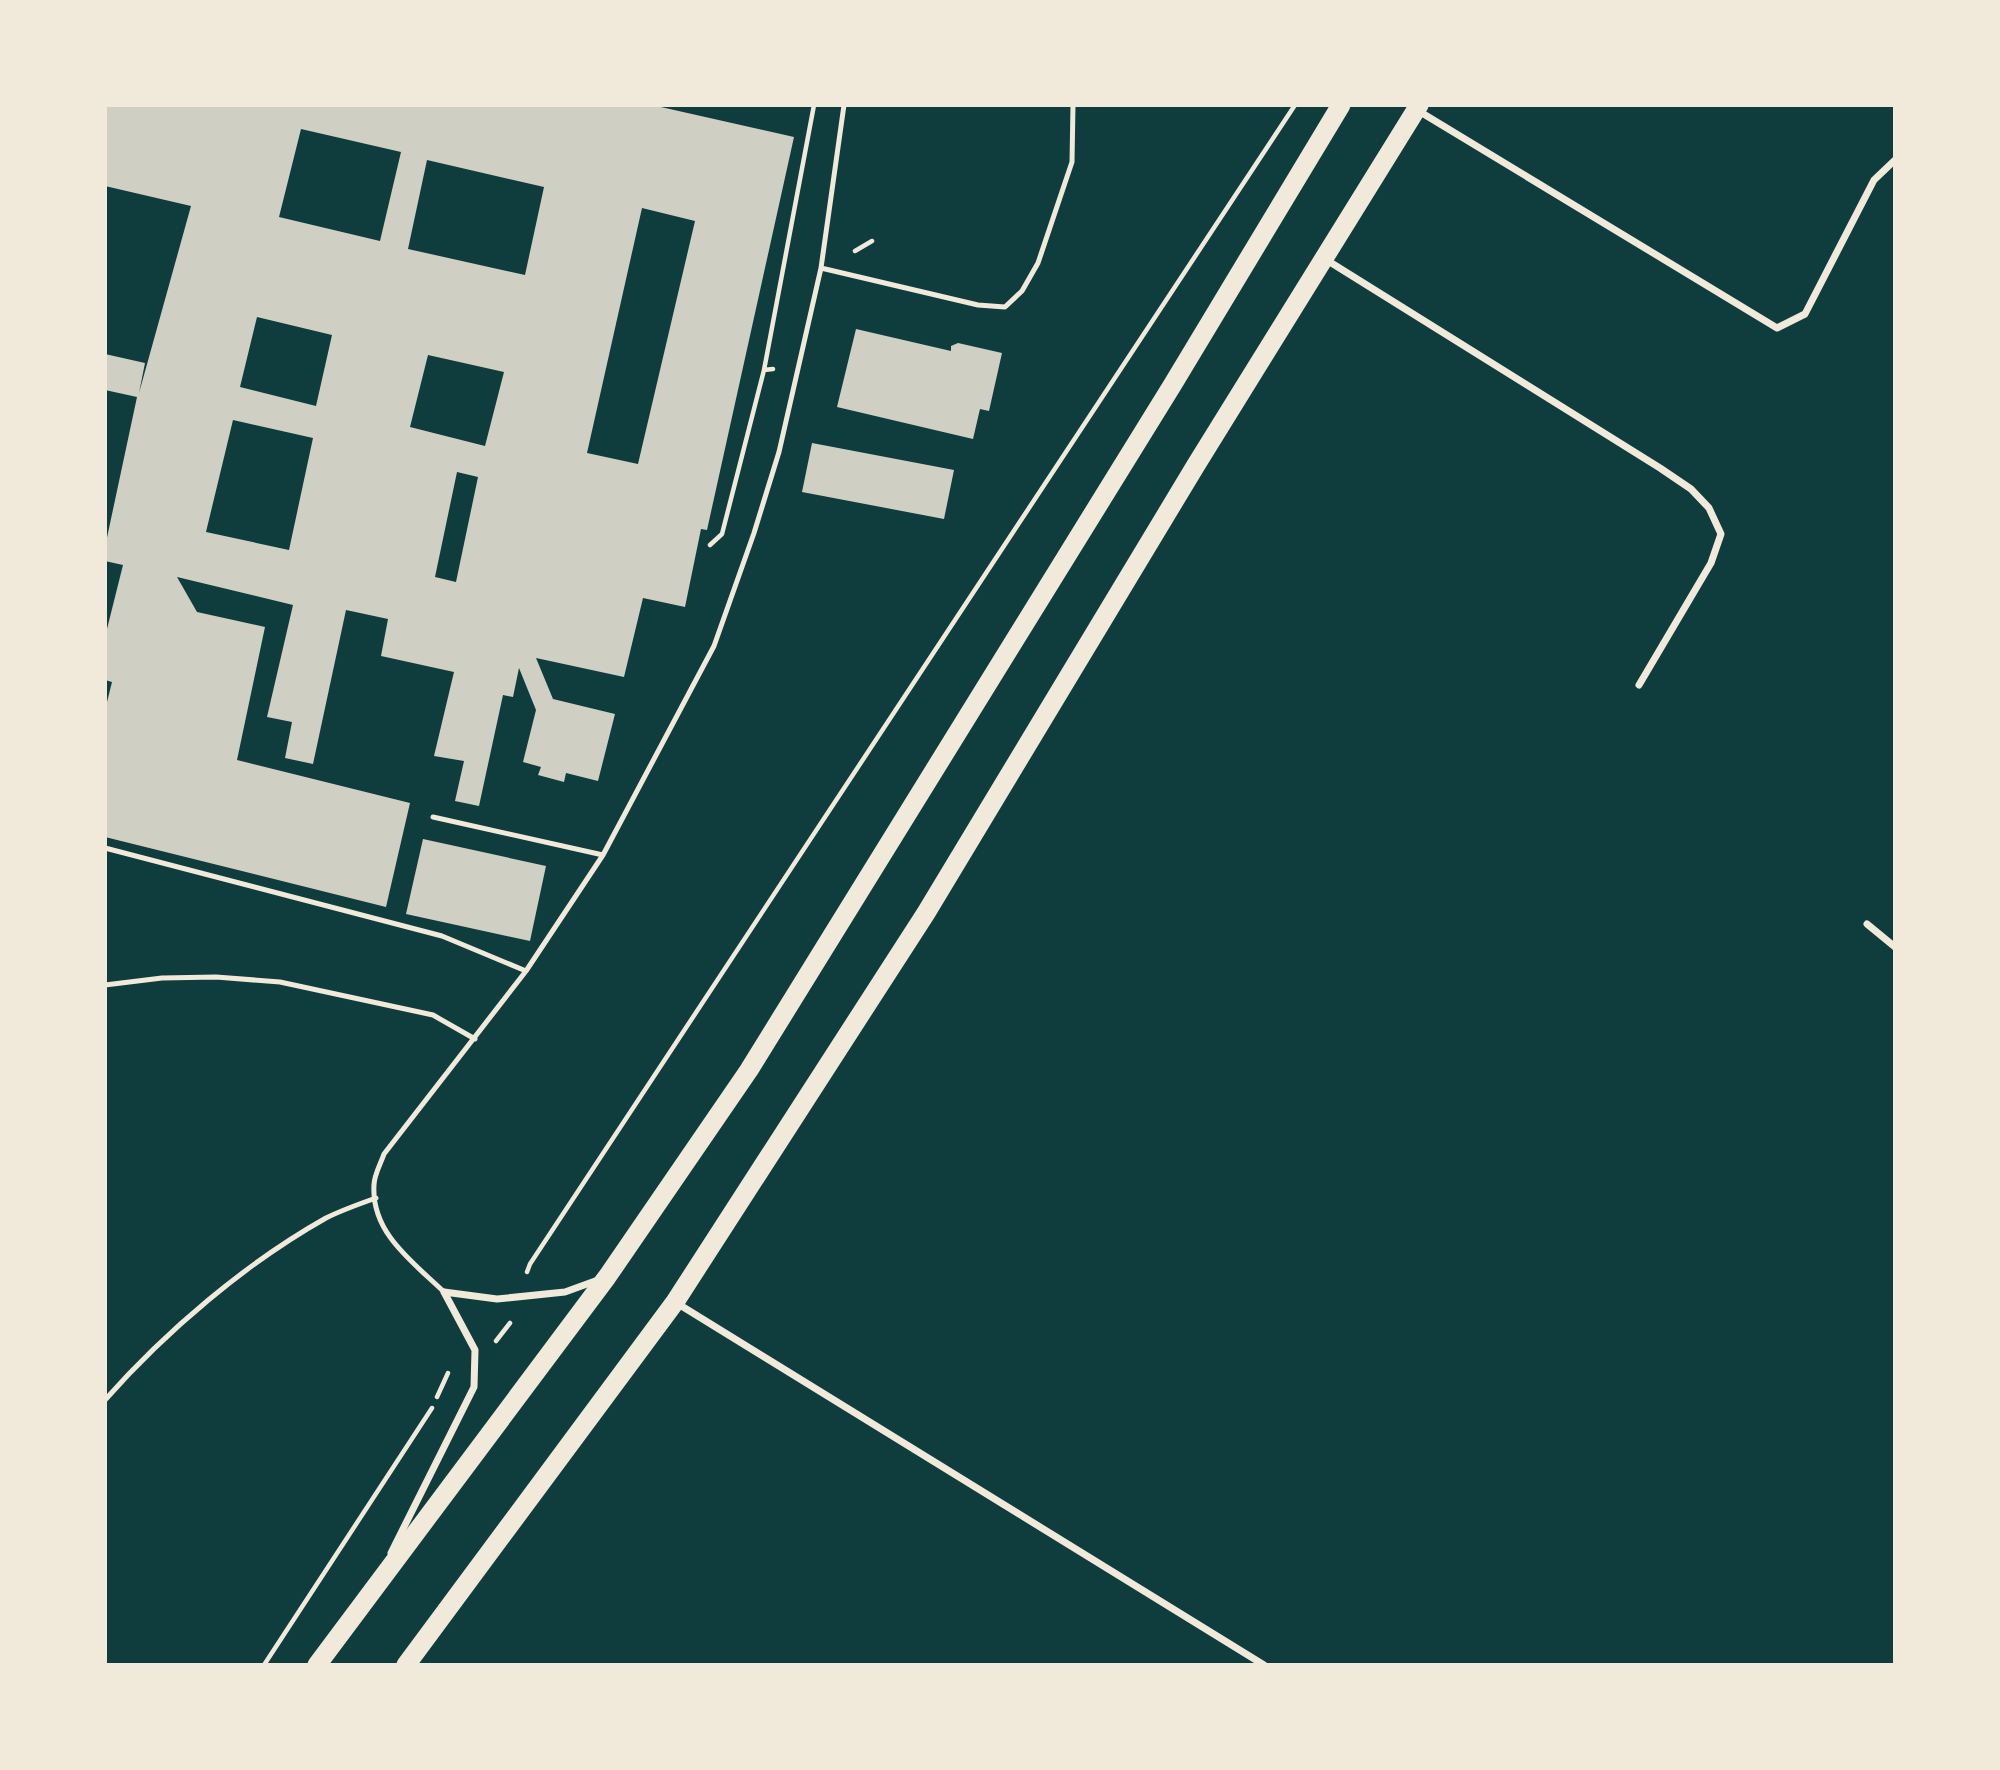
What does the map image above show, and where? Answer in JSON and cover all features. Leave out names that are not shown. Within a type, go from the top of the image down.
[{"type":"highway","points":[[317,1665],[607,1277],[749,1070],[1166,396],[1341,105]]},
{"type":"highway","points":[[406,1665],[675,1302],[926,913],[1196,465],[1418,107]]},
{"type":"street","points":[[1418,107],[1777,328],[1805,314],[1874,180],[1895,160]]},
{"type":"street","points":[[1325,259],[1660,468],[1691,489],[1709,508],[1721,534],[1711,564],[1639,685]]},
{"type":"street","points":[[1867,924],[1895,947]]},
{"type":"street","points":[[444,1292],[497,1299],[565,1292],[607,1277]]},
{"type":"street","points":[[367,1600],[474,1387],[475,1350],[444,1292]]},
{"type":"street","points":[[675,1302],[1264,1665]]},
{"type":"lane","points":[[444,1292],[387,1236],[376,1208],[374,1185],[384,1154],[526,971],[603,855],[713,646],[754,533],[779,452],[821,268],[845,105]]},
{"type":"lane","points":[[821,268],[978,305],[1005,306],[1022,291],[1038,263],[1072,162],[1073,105]]},
{"type":"lane","points":[[433,817],[603,855]]},
{"type":"lane","points":[[105,848],[442,936],[526,971]]},
{"type":"lane","points":[[105,985],[162,978],[280,982],[433,1015],[475,1039]]},
{"type":"lane","points":[[105,1401],[188,1319],[265,1256],[328,1217],[376,1198]]},
{"type":"path","points":[[764,370],[814,105]]},
{"type":"path","points":[[264,1665],[433,1407],[454,1360],[493,1344],[516,1315],[530,1264],[1295,105]]},
{"type":"building","points":[[105,105],[652,105],[794,137],[707,530],[701,529],[685,607],[643,598],[624,677],[536,658],[553,699],[615,714],[598,781],[566,773],[564,782],[538,775],[541,767],[523,762],[536,710],[519,668],[513,697],[503,695],[479,806],[455,801],[464,761],[434,756],[454,672],[381,656],[388,619],[346,610],[313,764],[285,758],[292,722],[267,717],[293,605],[177,577],[197,612],[265,627],[237,760],[410,803],[386,907],[105,837],[105,710],[112,682],[105,680],[105,637],[123,565],[105,561],[105,547],[137,397],[105,390],[105,354],[145,363],[139,393],[191,206],[105,186]],"holes":[[[301,129],[401,152],[380,241],[279,217]],[[427,160],[544,187],[525,275],[408,249]],[[642,208],[695,221],[638,464],[587,453]],[[257,317],[332,335],[316,406],[240,387]],[[428,355],[504,372],[485,446],[410,427]],[[233,420],[313,438],[289,550],[206,532]],[[457,472],[478,477],[456,582],[435,577]]]},
{"type":"building","points":[[856,329],[951,351],[951,346],[958,343],[1002,353],[989,411],[980,409],[973,439],[837,407]]},
{"type":"building","points":[[812,443],[954,470],[944,519],[802,492]]},
{"type":"building","points":[[423,839],[546,866],[530,941],[406,914]]}]
